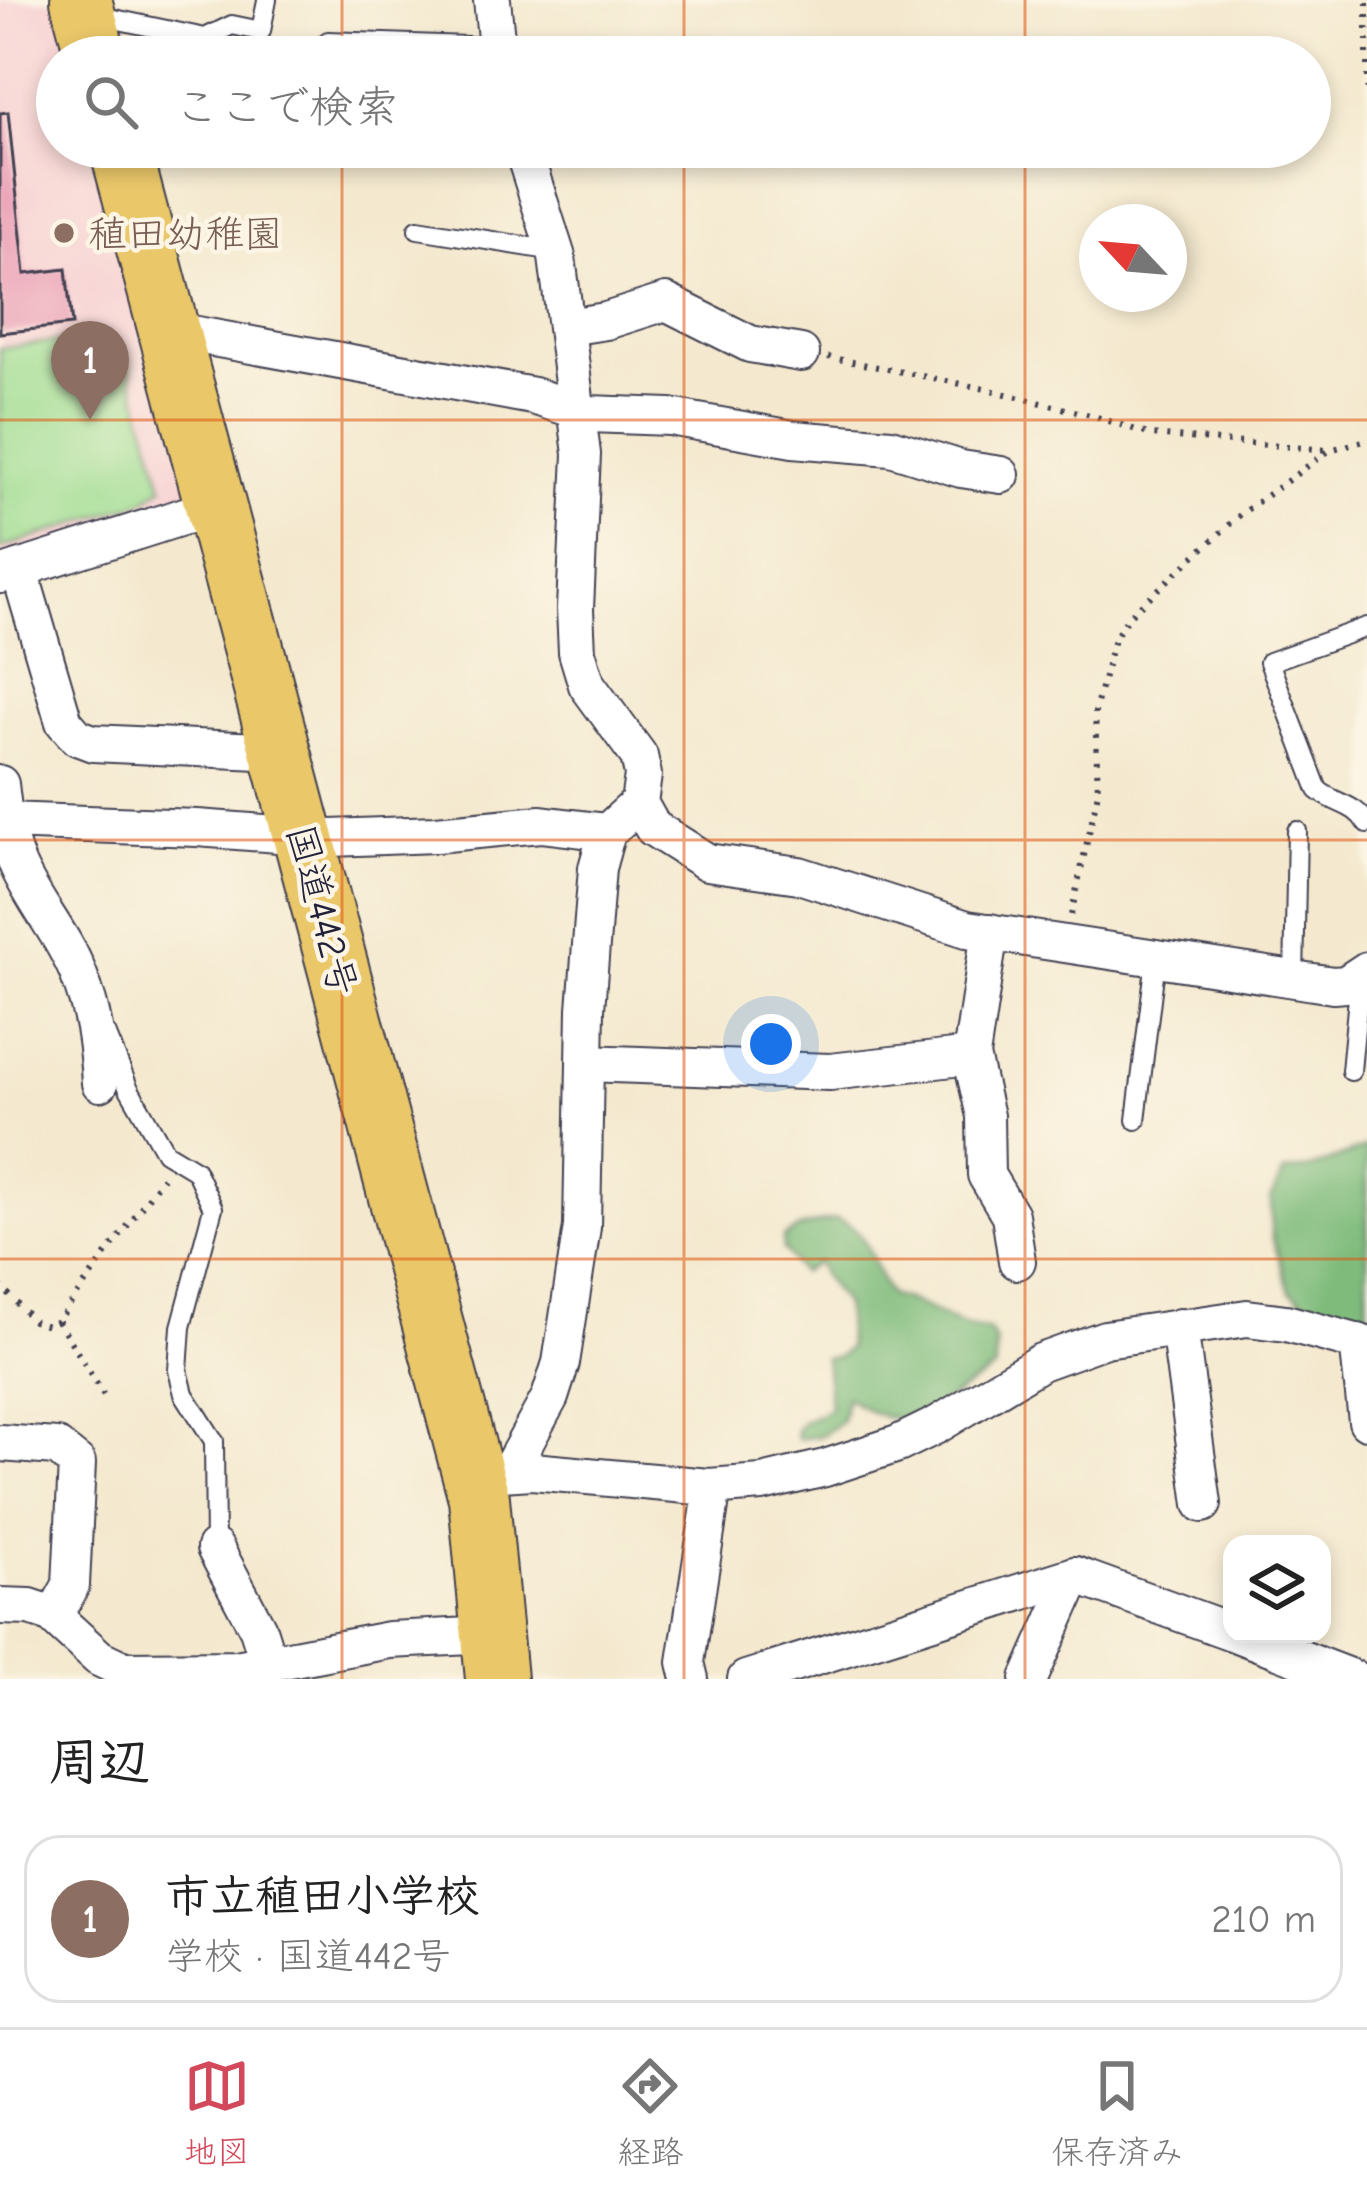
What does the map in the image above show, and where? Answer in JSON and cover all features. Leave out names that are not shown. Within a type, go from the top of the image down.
[{"type":"highway","name":"国道442号","points":[[126,168],[303,835],[492,1473],[484,1521],[495,1657]]},
{"type":"street","points":[[492,0],[495,36]]},
{"type":"street","points":[[529,168],[556,251],[583,472],[575,609],[578,652],[587,685],[639,755],[643,775],[639,803],[653,828],[700,859],[799,875],[922,918],[989,932],[1333,985],[1346,984],[1363,973]]},
{"type":"street","points":[[567,328],[666,302],[750,344],[801,353]]},
{"type":"street","points":[[169,330],[533,396],[597,415],[697,420],[793,439],[891,447],[961,469],[1001,475]]},
{"type":"street","points":[[216,506],[9,572],[64,722],[77,737],[93,743],[281,752]]},
{"type":"street","points":[[0,784],[7,860],[70,955],[92,1014],[100,1083]]},
{"type":"street","points":[[492,1473],[550,1397],[561,1363],[582,1227],[593,900],[608,832],[639,803]]},
{"type":"street","points":[[5,821],[388,837],[556,824],[608,832]]},
{"type":"street","points":[[989,932],[971,1056],[982,1095],[986,1175],[1010,1215],[1017,1261]]},
{"type":"street","points":[[585,1063],[830,1072],[971,1056]]},
{"type":"street","points":[[492,1473],[713,1487],[762,1483],[878,1451],[937,1425],[1057,1354],[1105,1339],[1262,1318],[1363,1344],[1367,1421]]},
{"type":"street","points":[[1179,1327],[1203,1504]]},
{"type":"street","points":[[0,1443],[57,1448],[77,1462],[70,1585],[53,1616]]},
{"type":"street","points":[[690,1679],[686,1662],[713,1487]]},
{"type":"street","points":[[215,1548],[258,1629],[285,1667]]},
{"type":"street","points":[[1029,1679],[1075,1575]]},
{"type":"street","points":[[746,1679],[786,1673],[1075,1575],[1223,1629]]},
{"type":"street","points":[[0,1606],[38,1609],[53,1616],[99,1658],[128,1675],[178,1667],[285,1667],[389,1640],[495,1657]]},
{"type":"street","points":[[1260,1643],[1354,1679]]},
{"type":"lane","points":[[209,36],[232,25],[261,31],[267,0]]},
{"type":"lane","points":[[87,23],[189,36]]},
{"type":"lane","points":[[418,229],[556,251]]},
{"type":"lane","points":[[1367,627],[1269,662],[1318,790],[1357,808],[1367,824]]},
{"type":"lane","points":[[1294,979],[1297,831]]},
{"type":"lane","points":[[1136,1120],[1156,959]]},
{"type":"lane","points":[[1352,1071],[1363,973]]},
{"type":"lane","points":[[92,1014],[165,1152],[195,1170],[214,1212],[181,1327],[178,1370],[184,1394],[214,1441],[215,1548]]},
{"type":"path","points":[[1367,3],[1367,89]]},
{"type":"path","points":[[801,353],[986,389],[1151,435],[1330,450],[1367,440]]},
{"type":"path","points":[[1064,942],[1098,792],[1095,711],[1114,639],[1129,616],[1191,557],[1255,503],[1330,450]]},
{"type":"path","points":[[0,1285],[33,1321],[48,1326],[58,1321],[173,1159]]},
{"type":"path","points":[[58,1321],[108,1402]]},
{"type":"shaded area","points":[[0,0],[67,0],[75,36],[36,36],[36,168],[110,168],[201,501],[0,564]]},
{"type":"green space","points":[[103,336],[102,354],[126,356],[163,486],[142,502],[0,549],[0,348]]},
{"type":"green space","points":[[1367,1147],[1367,1332],[1335,1323],[1290,1291],[1272,1236],[1271,1198],[1284,1172],[1312,1168]]},
{"type":"green space","points":[[836,1219],[864,1241],[890,1296],[988,1330],[996,1342],[995,1369],[937,1405],[899,1418],[878,1415],[846,1397],[842,1421],[820,1436],[797,1439],[801,1423],[830,1408],[825,1358],[837,1357],[848,1348],[844,1304],[817,1262],[801,1273],[783,1249],[783,1238],[799,1228]]},
{"type":"building","points":[[8,112],[25,274],[66,269],[72,325],[0,333],[0,113]]},
{"type":"place","name":"稙田幼稚園","points":[[64,233]]},
{"type":"place","name":"市立稙田小学校","points":[[90,420]]}]
